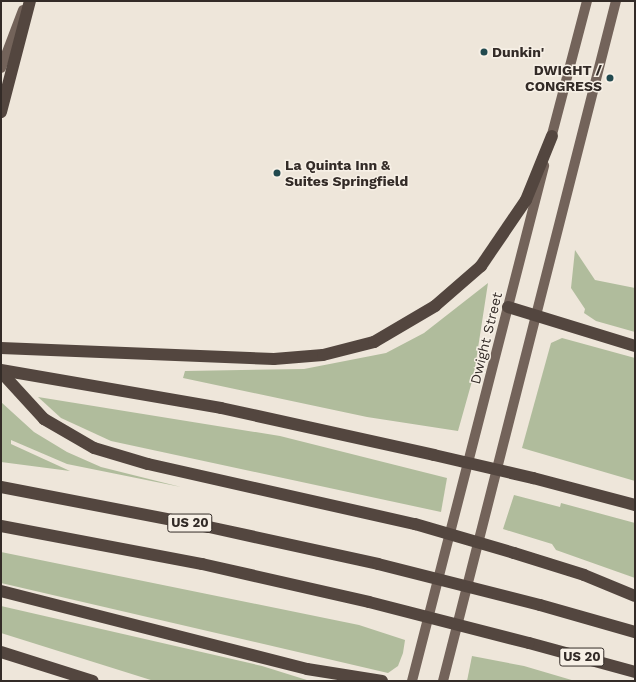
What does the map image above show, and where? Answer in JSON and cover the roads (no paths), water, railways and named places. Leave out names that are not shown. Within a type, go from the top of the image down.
[{"type":"highway","points":[[1,112],[30,1]]},
{"type":"highway","points":[[1,348],[274,359],[323,355],[374,342],[435,306],[481,266],[526,200],[552,136]]},
{"type":"highway","points":[[508,307],[635,346]]},
{"type":"highway","points":[[1,371],[22,399],[70,437],[94,448],[148,464],[415,524],[584,575],[635,596]]},
{"type":"highway","points":[[1,371],[221,408],[434,455],[635,504]]},
{"type":"highway","name":"US 20","points":[[1,487],[185,522],[378,564],[540,605],[635,632]]},
{"type":"highway","name":"US 20","points":[[1,526],[202,564],[369,602],[635,672]]},
{"type":"highway","points":[[1,591],[308,669],[382,681]]},
{"type":"highway","points":[[1,652],[93,681]]},
{"type":"highway","points":[[308,669],[333,681]]},
{"type":"main road","points":[[1,68],[26,1]]},
{"type":"main road","name":"Dwight Street","points":[[412,681],[587,1]]},
{"type":"main road","points":[[443,681],[616,1]]},
{"type":"place","name":"Dunkin'","points":[[484,52]]},
{"type":"place","name":"DWIGHT / CONGRESS","points":[[610,78]]},
{"type":"place","name":"La Quinta Inn & Suites Springfield","points":[[277,173]]}]
